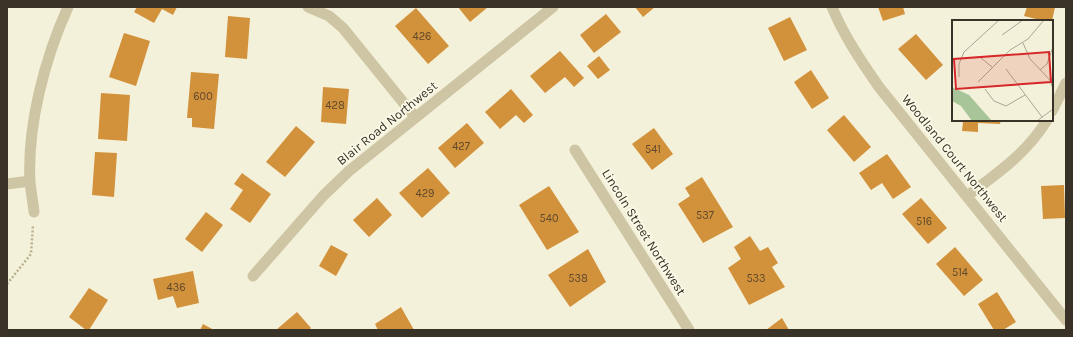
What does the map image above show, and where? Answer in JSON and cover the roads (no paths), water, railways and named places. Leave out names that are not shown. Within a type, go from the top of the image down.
[{"type":"street","points":[[34,212],[30,181],[32,140],[38,101],[47,62],[68,7]]},
{"type":"street","points":[[308,7],[329,16],[343,28],[415,117]]},
{"type":"street","name":"Blair Road Northwest","points":[[253,276],[323,196],[349,171],[553,7]]},
{"type":"street","name":"Woodland Court Northwest","points":[[832,7],[838,22],[857,57],[879,87],[1066,320]]},
{"type":"street","points":[[1053,109],[1066,83]]},
{"type":"street","points":[[967,196],[1002,170],[1026,149],[1046,121]]},
{"type":"street","name":"Lincoln Street Northwest","points":[[575,150],[689,330]]},
{"type":"street","points":[[7,184],[30,181]]}]
